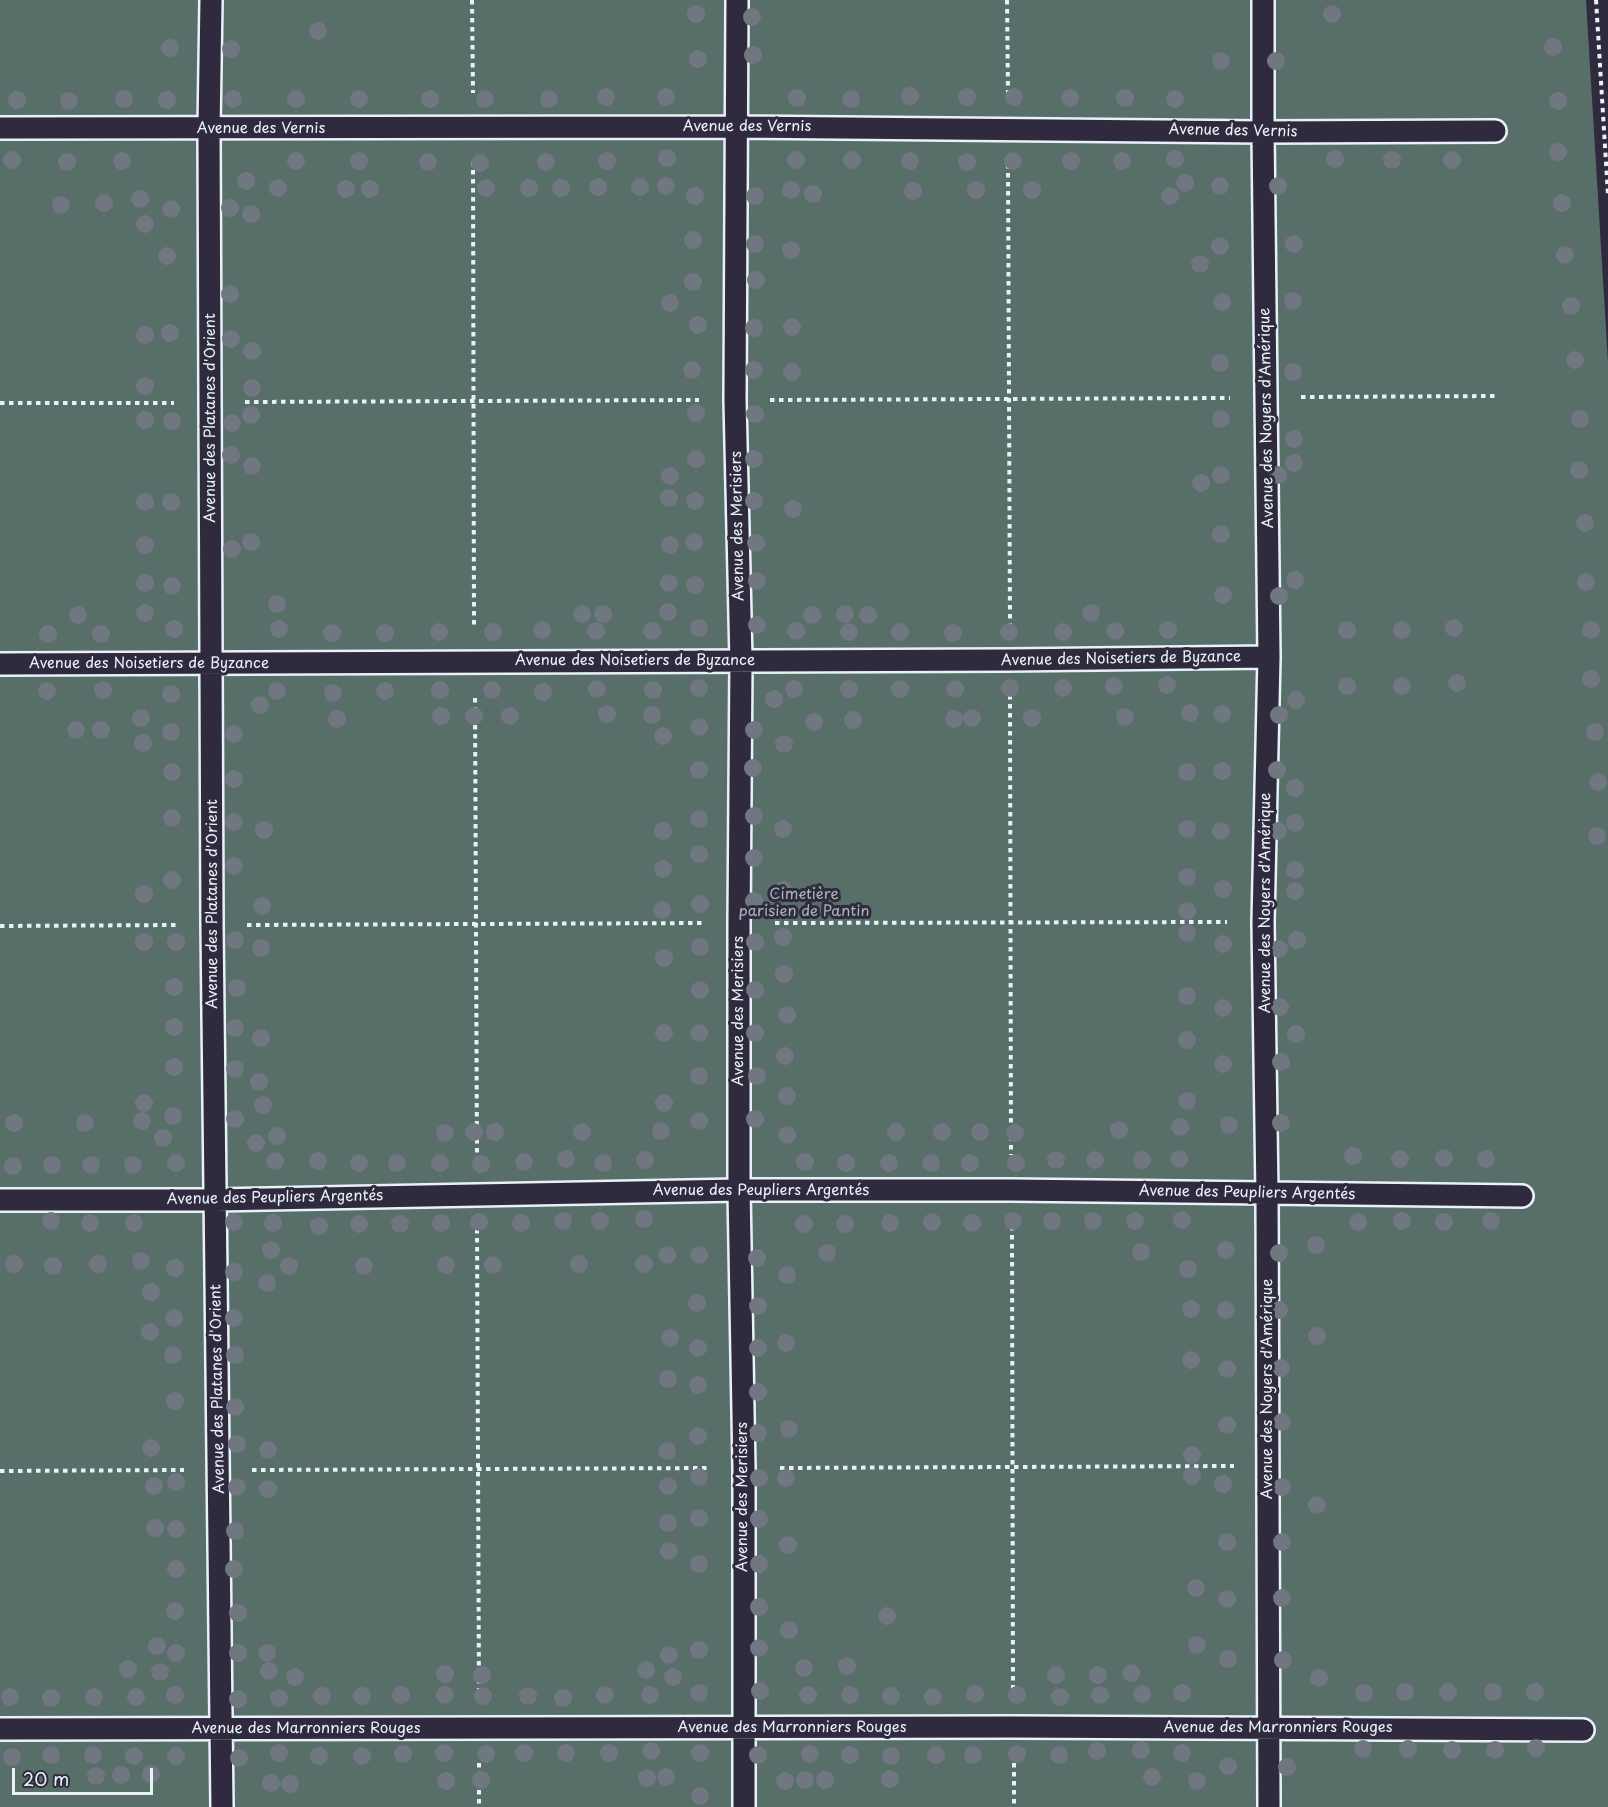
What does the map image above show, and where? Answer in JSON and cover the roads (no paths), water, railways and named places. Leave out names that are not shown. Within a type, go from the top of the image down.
[{"type":"lane","name":"Avenue des Platanes d'Orient","points":[[210,0],[212,925],[223,1729],[222,1807]]},
{"type":"lane","name":"Avenue des Merisiers","points":[[737,0],[735,400],[741,661],[738,923],[739,1190],[744,1468],[744,1807]]},
{"type":"lane","name":"Avenue des Noyers d'Amérique","points":[[1263,0],[1269,657],[1263,922],[1267,1193],[1269,1807]]},
{"type":"lane","name":"Avenue des Vernis","points":[[0,128],[737,127],[1263,132],[1494,131]]},
{"type":"lane","name":"Avenue des Noisetiers de Byzance","points":[[0,664],[1269,657]]},
{"type":"lane","name":"Avenue des Peupliers Argentés","points":[[0,1200],[215,1200],[739,1190],[1011,1190],[1522,1196]]},
{"type":"lane","name":"Avenue des Marronniers Rouges","points":[[0,1730],[1269,1727],[1584,1730]]},
{"type":"park label","name":"Cimetière parisien de Pantin","points":[[804,904]]}]
